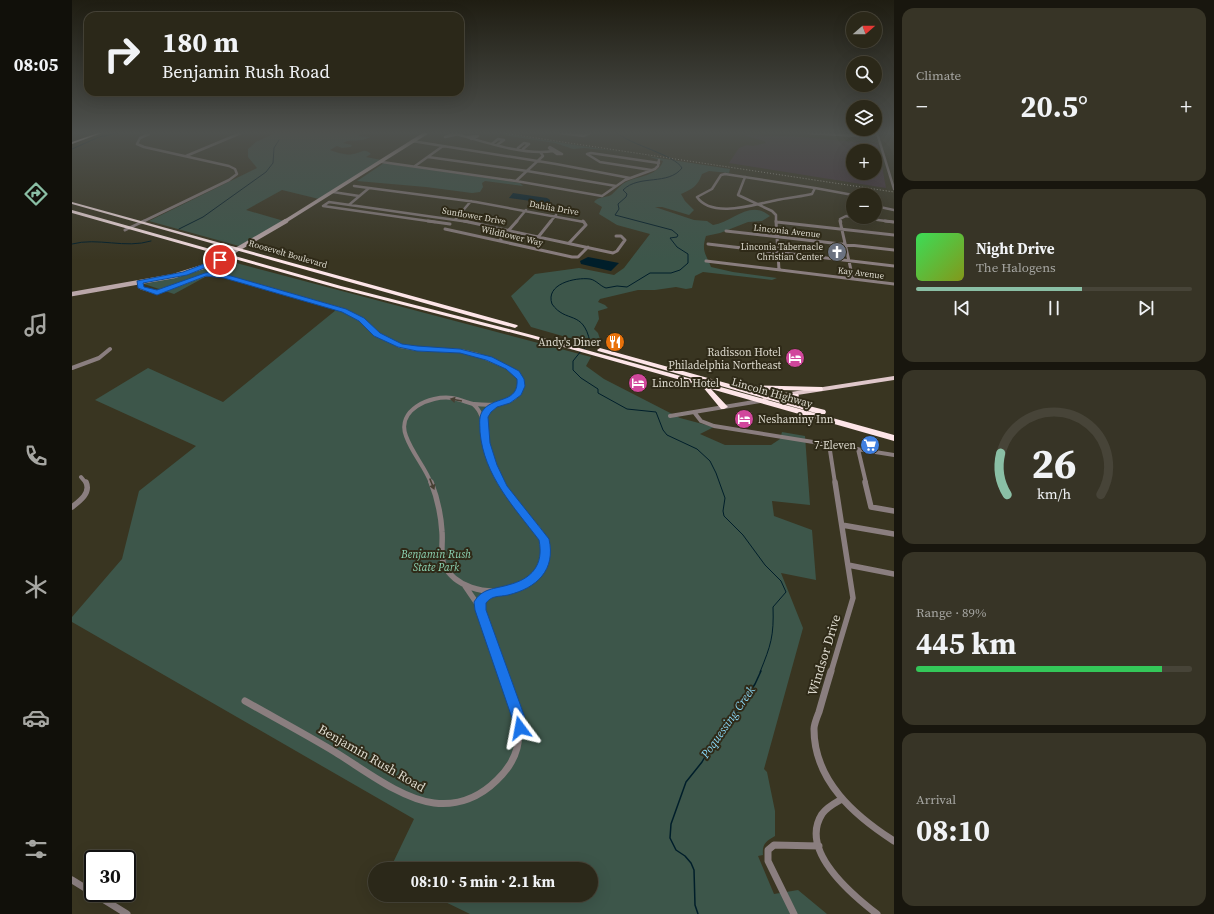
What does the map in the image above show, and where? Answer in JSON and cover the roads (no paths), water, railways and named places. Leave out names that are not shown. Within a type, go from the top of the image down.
[{"type":"highway","name":"Roosevelt Boulevard","points":[[72,203],[157,226],[230,254]]},
{"type":"highway","name":"Roosevelt Boulevard","points":[[72,207],[426,310],[578,346]]},
{"type":"highway","name":"Roosevelt Boulevard","points":[[72,211],[127,228],[144,235],[230,254],[476,316],[578,346]]},
{"type":"highway","name":"Roosevelt Boulevard","points":[[72,215],[173,237]]},
{"type":"highway","points":[[157,226],[173,237]]},
{"type":"highway","points":[[144,235],[173,237]]},
{"type":"highway","name":"Lincoln Highway","points":[[578,346],[697,383],[894,438]]},
{"type":"highway","name":"Lincoln Highway","points":[[587,349],[726,385],[894,432]]},
{"type":"highway","points":[[697,383],[710,391],[724,407]]},
{"type":"highway","points":[[726,385],[766,389],[819,389]]},
{"type":"highway","points":[[795,396],[792,400],[799,406]]},
{"type":"main road","points":[[760,401],[819,389],[894,378]]},
{"type":"main road","points":[[771,398],[795,396],[863,385],[867,383]]},
{"type":"street","points":[[127,228],[231,179],[235,176]]},
{"type":"street","points":[[72,294],[190,272],[230,254],[360,176]]},
{"type":"street","points":[[480,176],[602,196],[616,186],[636,176]]},
{"type":"street","points":[[516,181],[522,176]]},
{"type":"street","points":[[555,176],[616,186]]},
{"type":"street","points":[[616,176],[630,178]]},
{"type":"street","points":[[721,176],[712,190],[699,195],[697,198],[702,202],[720,209],[732,209],[779,199],[800,198],[812,194],[815,188]]},
{"type":"street","points":[[729,176],[846,194]]},
{"type":"street","points":[[890,176],[894,189]]},
{"type":"street","points":[[745,177],[738,195],[774,213],[777,222],[779,270]]},
{"type":"street","name":"Dahlia Drive","points":[[354,186],[471,201],[584,221],[586,225],[569,243]]},
{"type":"street","points":[[350,204],[369,188]]},
{"type":"street","points":[[333,192],[359,196]]},
{"type":"street","points":[[450,224],[471,201]]},
{"type":"street","name":"Sunflower Drive","points":[[450,224],[323,206],[329,202],[350,204],[456,219],[615,253],[626,240],[623,237],[616,236]]},
{"type":"street","points":[[882,207],[894,210]]},
{"type":"street","points":[[500,240],[526,210]]},
{"type":"street","points":[[539,236],[556,215]]},
{"type":"street","points":[[846,218],[841,218],[842,229],[853,279]]},
{"type":"street","points":[[882,220],[894,222]]},
{"type":"street","points":[[777,222],[894,235]]},
{"type":"street","name":"Wildflower Way","points":[[450,224],[445,229],[575,257],[578,257],[588,247]]},
{"type":"street","name":"Linconia Avenue","points":[[726,231],[894,250]]},
{"type":"street","points":[[708,244],[894,266]]},
{"type":"street","name":"Kay Avenue","points":[[706,261],[894,284]]},
{"type":"street","points":[[140,282],[141,288],[157,293],[200,276],[217,274],[344,310],[362,319],[377,334],[400,346],[417,349],[460,351],[489,358],[516,373],[522,382],[516,395],[507,401],[494,405],[487,410],[483,417]]},
{"type":"street","points":[[72,368],[99,358],[110,348]]},
{"type":"street","name":"Benjamin Rush Road","points":[[245,701],[307,735],[406,795],[420,801],[432,804],[447,804],[475,797],[495,783],[508,769],[515,756],[519,740],[517,715],[481,610],[465,586],[449,572],[444,565],[441,547],[442,531],[434,489],[427,472],[406,436],[404,424],[408,414],[426,401],[451,398],[473,404],[494,405]]},
{"type":"street","points":[[670,416],[760,401]]},
{"type":"street","points":[[473,404],[479,409],[483,417]]},
{"type":"street","points":[[694,412],[701,421],[714,426],[894,455]]},
{"type":"street","name":"Benjamin Rush Road","points":[[465,586],[493,592],[508,590],[527,583],[538,573],[545,562],[546,550],[544,539],[539,531],[516,505],[495,472],[486,443],[483,417]]},
{"type":"street","name":"Windsor Drive","points":[[829,444],[853,598],[814,728],[815,744],[821,766],[842,799],[862,820],[894,841]]},
{"type":"street","points":[[858,449],[871,507],[894,511]]},
{"type":"street","points":[[72,507],[85,494],[89,486],[88,482],[81,477]]},
{"type":"street","points":[[842,525],[894,534]]},
{"type":"street","points":[[848,565],[894,574]]},
{"type":"street","points":[[481,610],[480,602],[485,596],[493,592]]},
{"type":"street","points":[[842,799],[830,806],[821,814],[817,824],[816,834],[818,846],[826,863],[839,880],[860,902],[877,914]]},
{"type":"street","points":[[794,914],[768,861],[768,850],[774,845],[818,846]]},
{"type":"street","points":[[72,880],[128,914]]},
{"type":"water","points":[[513,193],[547,198],[550,202],[546,203],[509,198]]},
{"type":"water","points":[[588,257],[619,263],[611,271],[581,264],[580,261]]},
{"type":"waterway","points":[[179,229],[203,217],[261,176]]},
{"type":"waterway","name":"Poquessing Creek","points":[[584,349],[590,342],[583,325],[574,318],[557,310],[552,304],[551,297],[553,291],[557,287],[563,283],[577,279],[590,279],[606,288],[617,286],[627,287],[650,273],[671,273],[680,270],[688,263],[688,254],[677,247],[670,238],[677,237],[678,235],[672,230],[615,215],[619,209],[618,204],[626,197],[627,194],[623,190],[630,185],[637,182],[661,179],[671,176]]},
{"type":"waterway","points":[[72,244],[82,242],[131,244],[151,241]]},
{"type":"waterway","name":"Poquessing Creek","points":[[581,351],[573,361],[573,370],[581,378],[598,389],[598,393],[627,409],[656,412],[663,430],[667,435],[697,449],[710,461],[725,498],[723,511],[724,516],[743,535],[765,565],[781,581],[786,592],[773,607],[771,640],[760,672]]},
{"type":"waterway","name":"Poquessing Creek","points":[[698,914],[695,905],[694,870],[691,863],[685,856],[676,850],[670,838],[671,824],[686,782],[702,762],[717,736],[739,709],[755,684],[761,671]]},
{"type":"railway","points":[[786,176],[894,192]]},
{"type":"place","name":"Linconia Tabernacle Christian Center","points":[[837,252]]},
{"type":"place","name":"Andy's Diner","points":[[615,342]]},
{"type":"place","name":"Radisson Hotel Philadelphia Northeast","points":[[795,358]]},
{"type":"place","name":"Lincoln Hotel","points":[[638,383]]},
{"type":"place","name":"Neshaminy Inn","points":[[744,419]]},
{"type":"place","name":"7-Eleven","points":[[870,445]]},
{"type":"park label","name":"Benjamin Rush State Park","points":[[436,560]]}]
